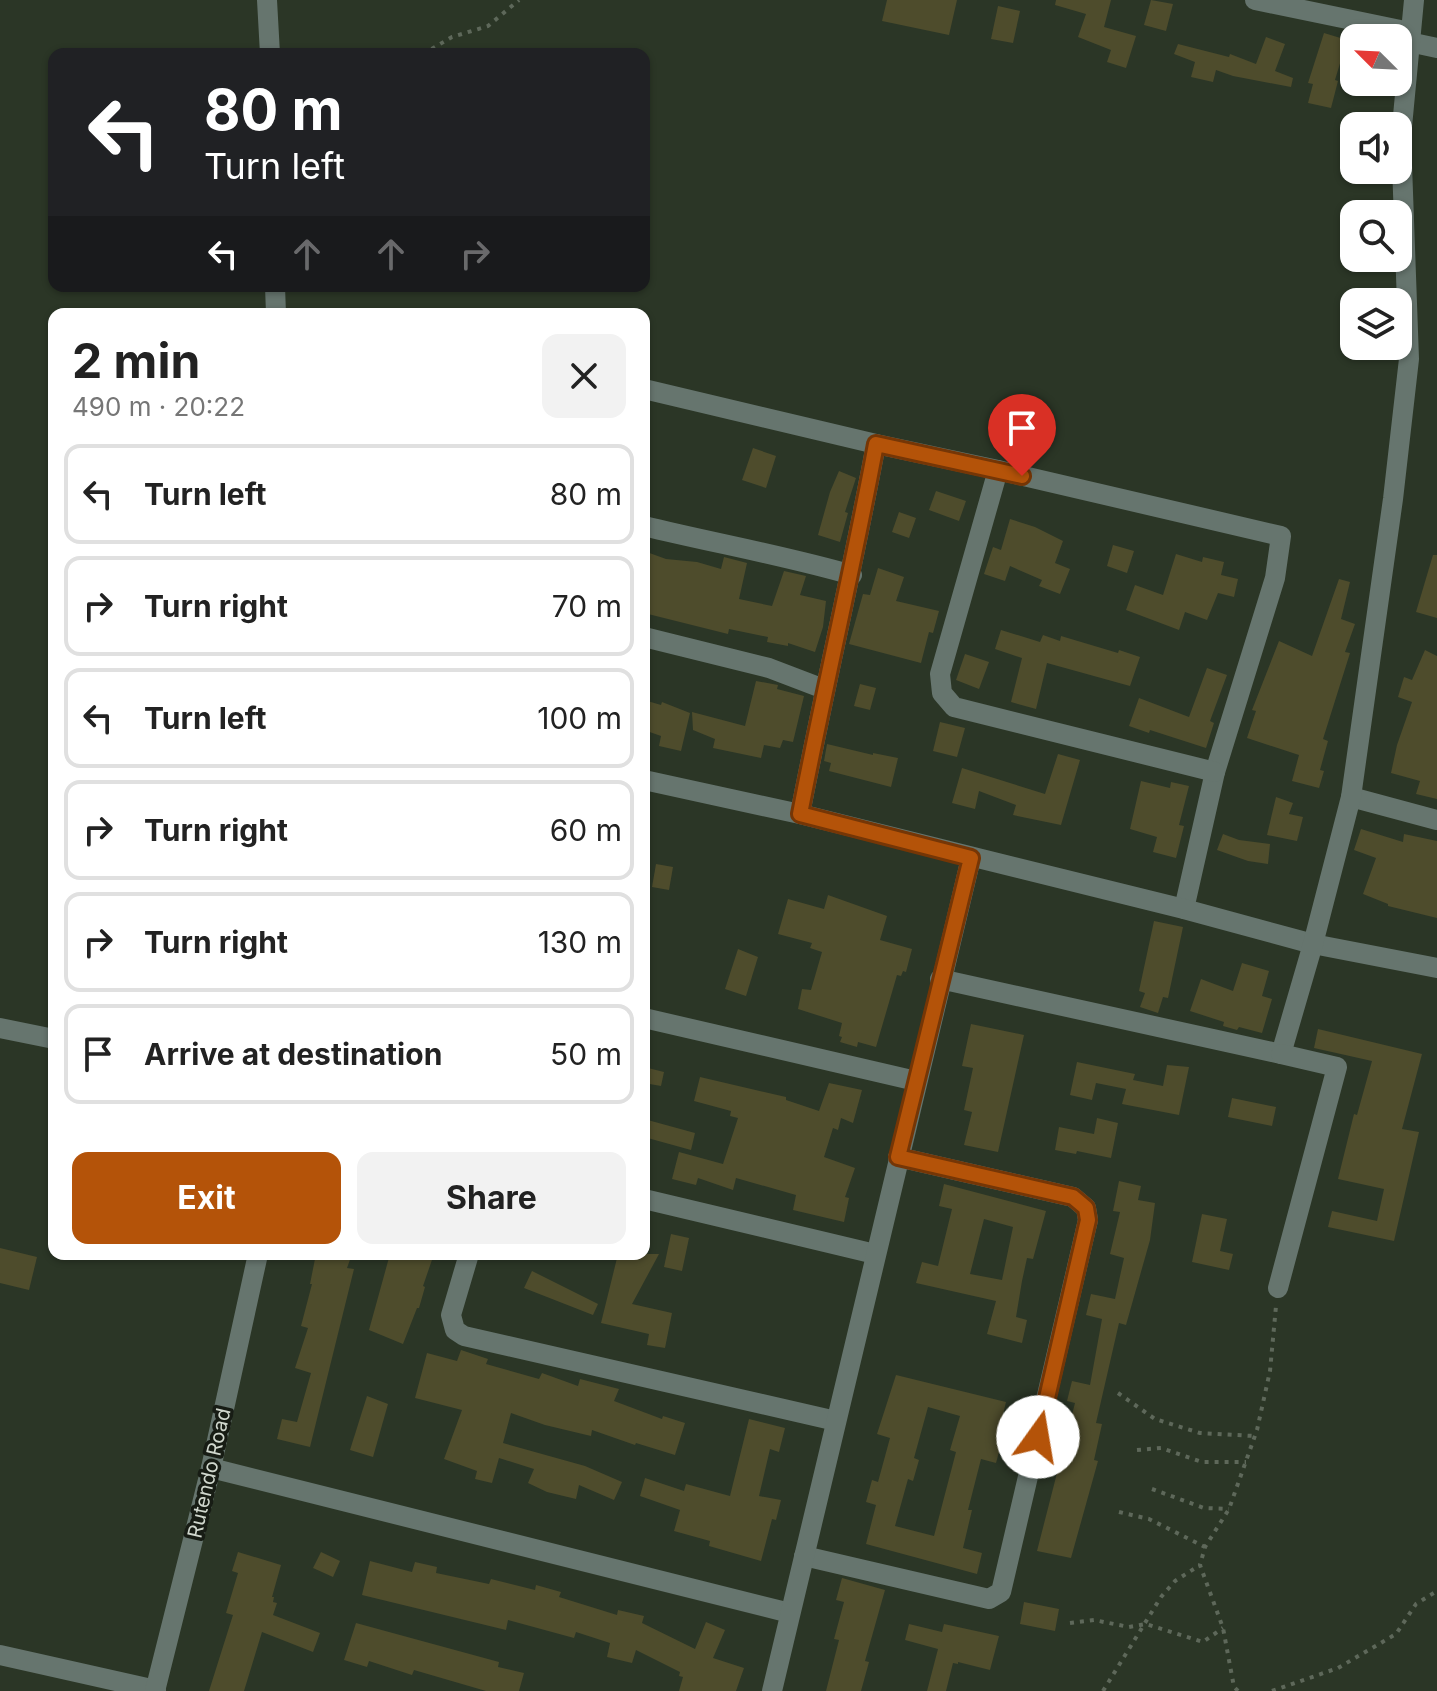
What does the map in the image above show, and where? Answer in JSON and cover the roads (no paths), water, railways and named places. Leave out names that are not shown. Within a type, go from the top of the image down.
[{"type":"street","points":[[267,0],[270,48]]},
{"type":"street","points":[[1255,0],[1355,24]]},
{"type":"street","points":[[1411,24],[1414,0]]},
{"type":"street","points":[[1412,38],[1437,48]]},
{"type":"street","points":[[1281,1054],[1351,797],[1393,499],[1409,359],[1401,137],[1404,96]]},
{"type":"street","points":[[650,390],[1281,536],[1275,578],[1215,772],[1184,909]]},
{"type":"street","points":[[800,814],[824,689],[852,575],[876,444]]},
{"type":"street","points":[[998,470],[940,674],[942,693],[954,707],[1215,772]]},
{"type":"street","points":[[650,527],[852,575]]},
{"type":"street","points":[[650,638],[769,668],[824,689]]},
{"type":"street","points":[[650,781],[800,814],[1313,944],[1437,968]]},
{"type":"street","points":[[1351,797],[1437,820]]},
{"type":"street","points":[[772,1691],[971,858]]},
{"type":"street","points":[[940,979],[1337,1067],[1278,1288]]},
{"type":"street","points":[[650,1019],[916,1081]]},
{"type":"street","points":[[0,1028],[48,1038]]},
{"type":"street","points":[[804,1556],[989,1599],[1001,1592],[1088,1220],[1086,1208],[1073,1197],[898,1157]]},
{"type":"street","points":[[650,1200],[875,1254]]},
{"type":"street","name":"Rutendo Road","points":[[156,1691],[211,1468],[257,1260]]},
{"type":"street","points":[[467,1260],[451,1315],[455,1330],[464,1336],[836,1421]]},
{"type":"street","points":[[211,1468],[790,1613]]},
{"type":"street","points":[[0,1655],[156,1691]]}]
